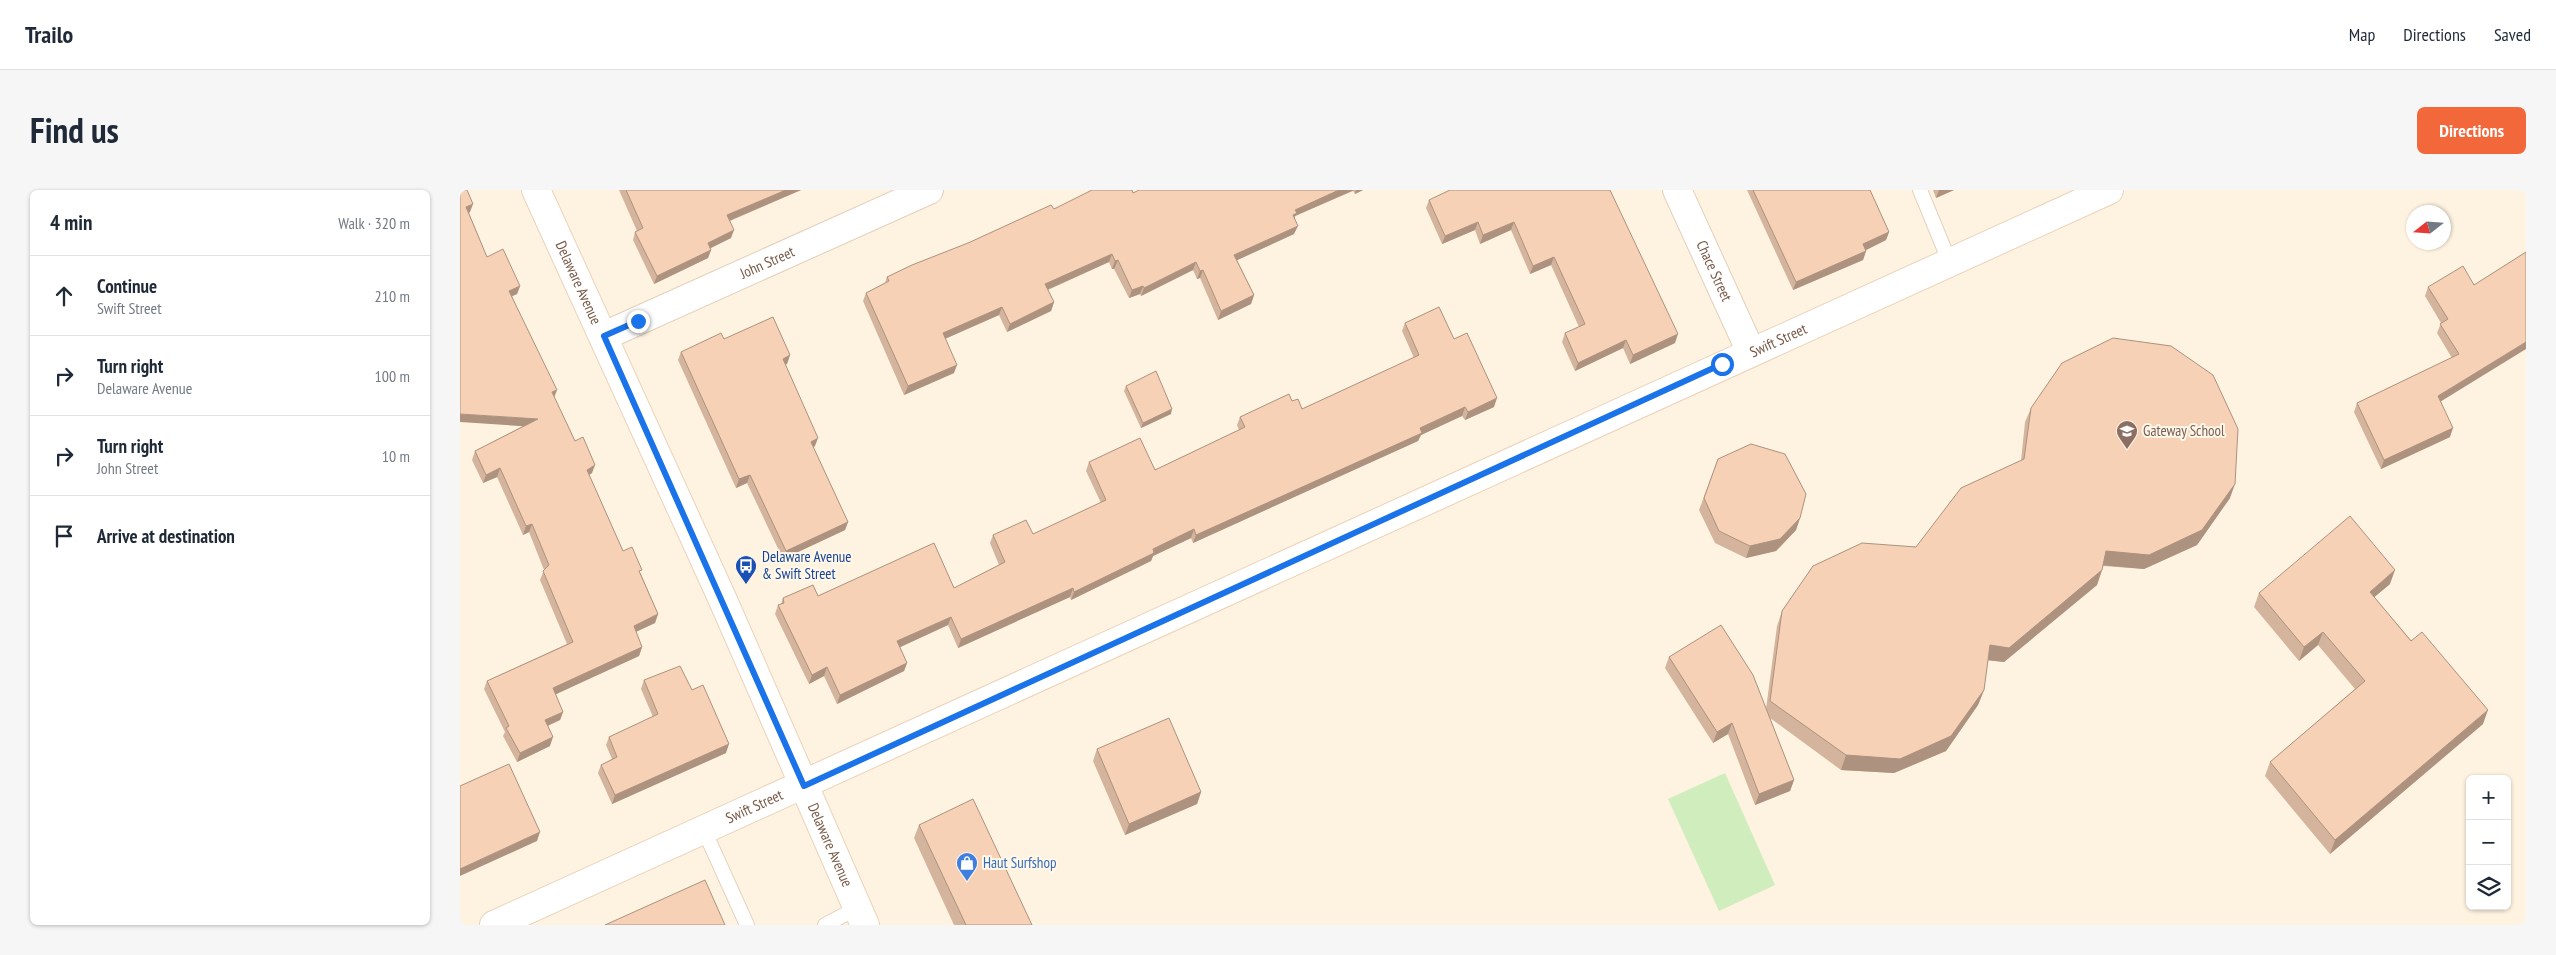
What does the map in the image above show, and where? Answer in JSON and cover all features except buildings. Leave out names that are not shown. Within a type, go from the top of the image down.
[{"type":"street","name":"Delaware Avenue","points":[[536,190],[604,336],[861,916]]},
{"type":"street","name":"John Street","points":[[604,336],[929,190]]},
{"type":"street","name":"Chace Street","points":[[1677,190],[1751,352]]},
{"type":"street","name":"Swift Street","points":[[494,925],[804,786],[2109,190]]},
{"type":"lane","points":[[1920,190],[1950,263]]},
{"type":"lane","points":[[704,830],[747,925]]},
{"type":"lane","points":[[825,925],[861,916]]},
{"type":"green space","points":[[1725,773],[1775,885],[1719,911],[1668,799]]},
{"type":"place","name":"Gateway School","points":[[2127,450]]},
{"type":"place","name":"Delaware Avenue & Swift Street","points":[[746,585]]},
{"type":"place","name":"Haut Surfshop","points":[[967,882]]},
{"type":"route","points":[[638,321],[604,336],[804,786],[1722,364]]}]
